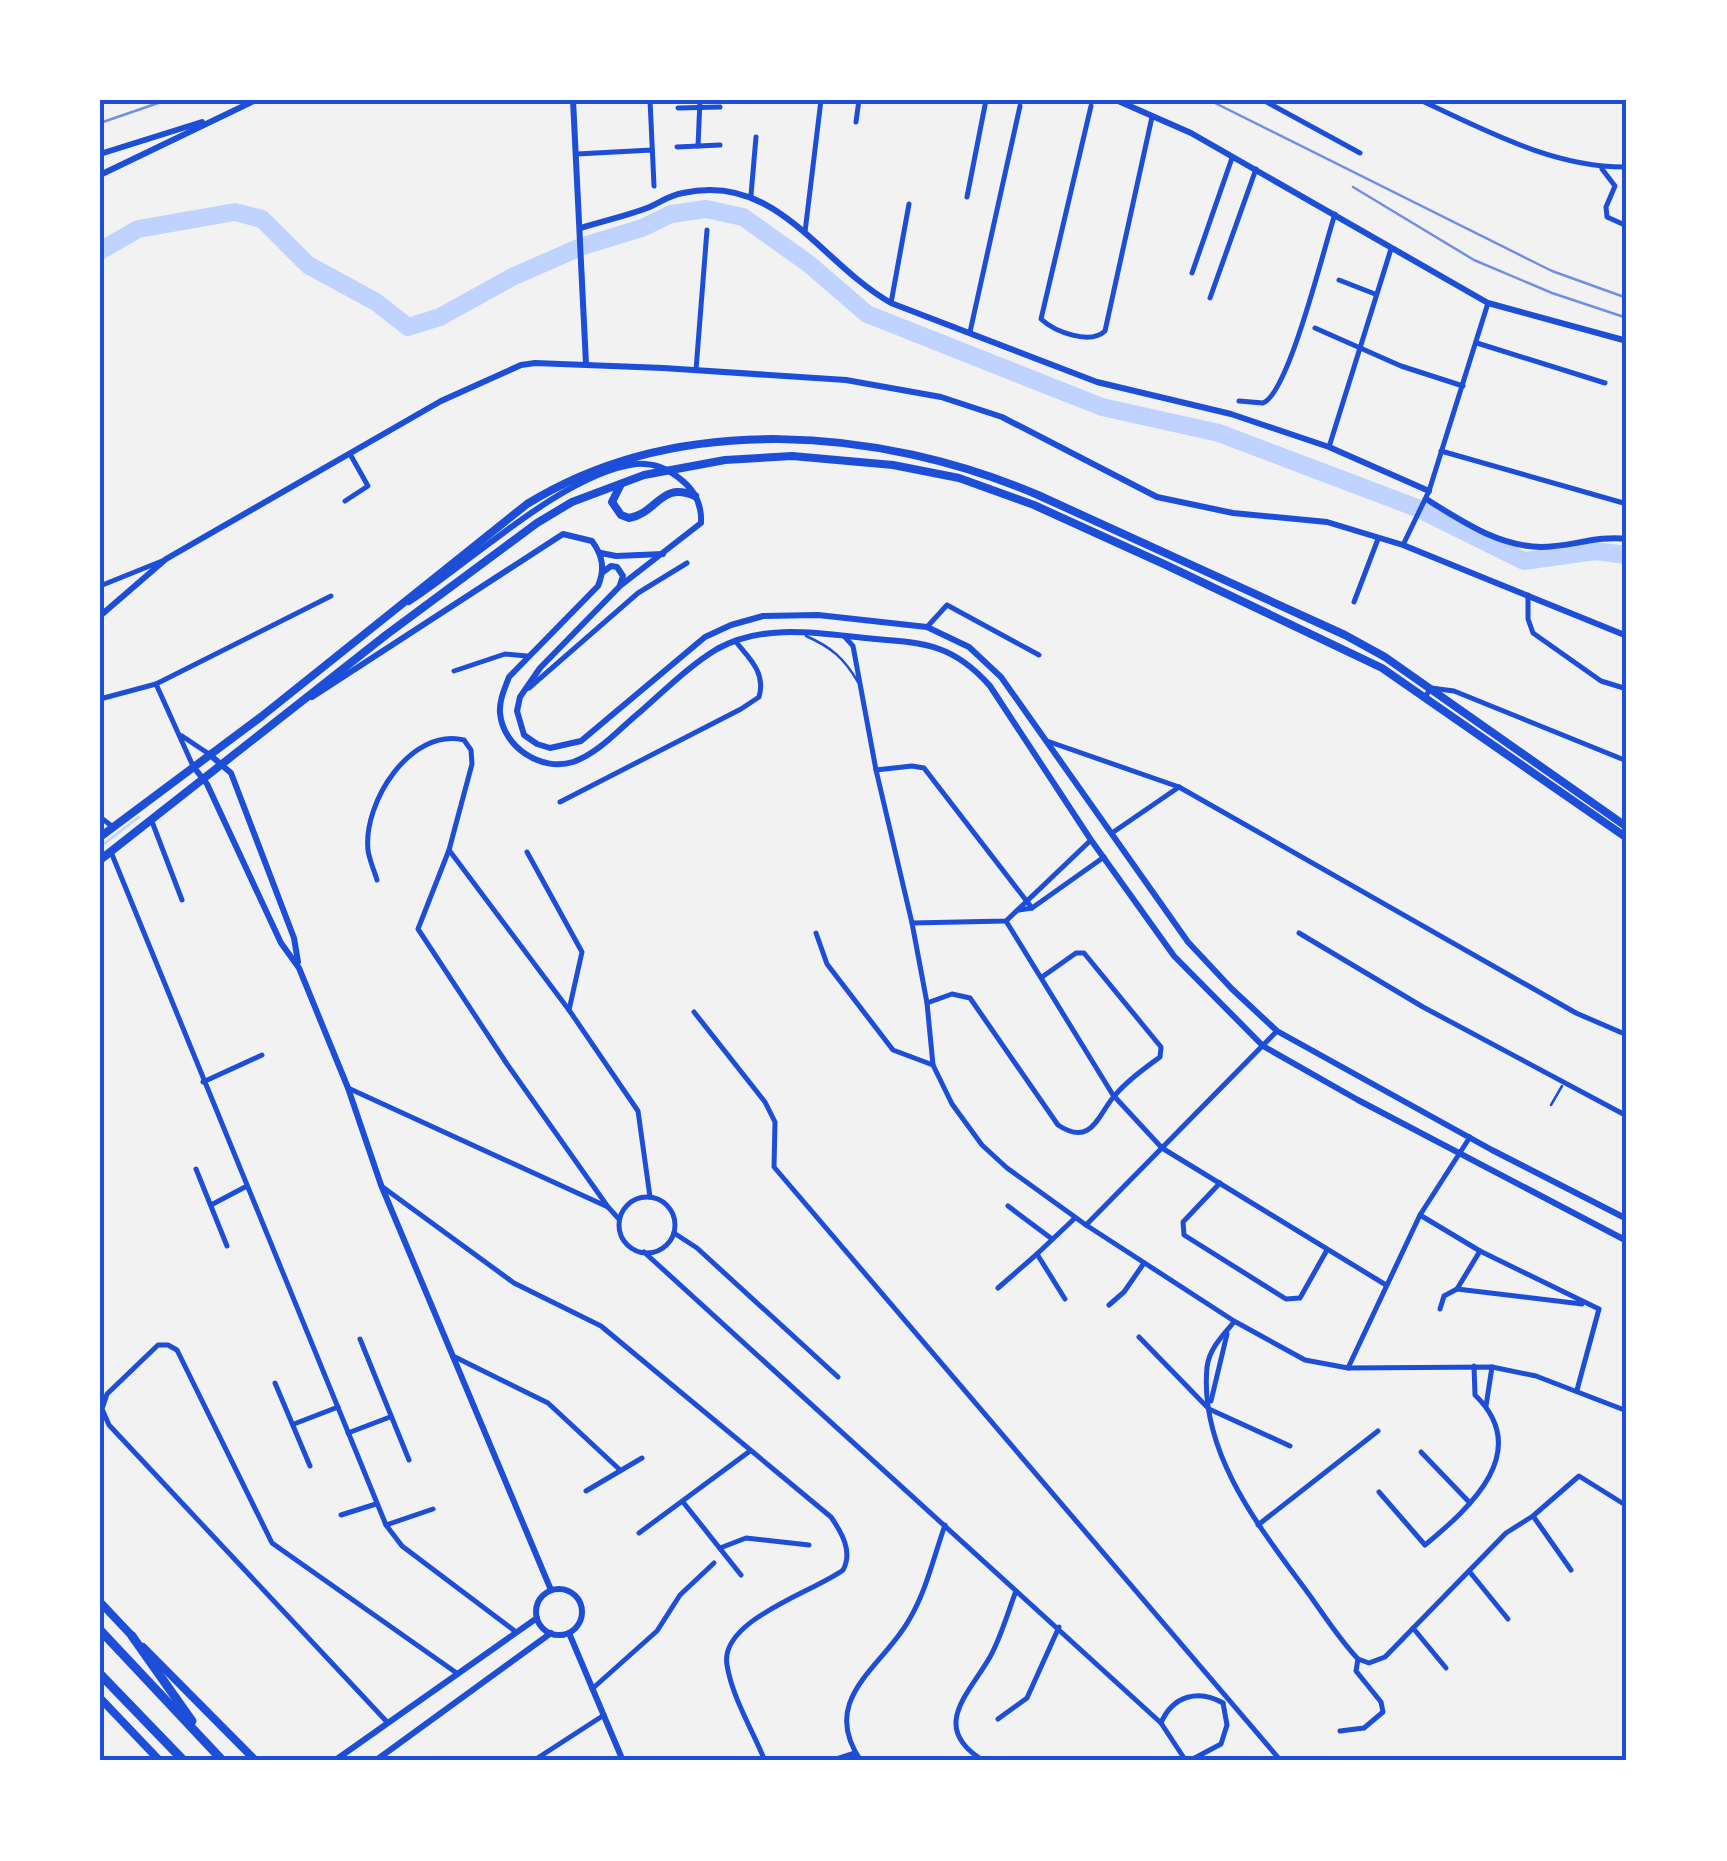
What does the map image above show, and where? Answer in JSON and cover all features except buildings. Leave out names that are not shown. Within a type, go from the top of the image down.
[{"type":"highway","points":[[100,1630],[222,1760]]},
{"type":"highway","points":[[132,1636],[222,1760]]},
{"type":"highway","points":[[100,1674],[184,1761]]},
{"type":"main road","points":[[100,837],[404,605],[439,572],[527,504],[589,471],[655,451],[727,440],[806,441],[938,460],[996,477],[1345,635],[1432,688],[1627,826]]},
{"type":"main road","points":[[100,860],[269,725],[537,524],[572,502],[623,481],[725,460],[792,456],[893,465],[959,478],[1034,505],[1301,627],[1382,668],[1627,838]]},
{"type":"main road","points":[[623,481],[612,502],[621,515],[629,518],[642,514],[671,492],[684,491],[695,496]]},
{"type":"main road","points":[[144,803],[152,817]]},
{"type":"main road","points":[[100,1602],[256,1761]]},
{"type":"main road","points":[[100,1698],[160,1761]]},
{"type":"street","points":[[104,173],[256,100]]},
{"type":"street","points":[[573,100],[586,364]]},
{"type":"street","points":[[650,100],[654,186]]},
{"type":"street","points":[[805,232],[821,100]]},
{"type":"street","points":[[856,122],[859,100]]},
{"type":"street","points":[[967,197],[986,100]]},
{"type":"street","points":[[1116,100],[1152,114],[1256,169],[1488,303],[1627,341]]},
{"type":"street","points":[[1263,100],[1360,153]]},
{"type":"street","points":[[1420,100],[1496,135],[1573,162],[1599,168],[1627,167]]},
{"type":"street","points":[[698,146],[699,104]]},
{"type":"street","points":[[678,108],[699,104],[720,107]]},
{"type":"street","points":[[970,332],[1020,106]]},
{"type":"street","points":[[1090,106],[1041,319],[1089,339],[1105,331],[1152,114]]},
{"type":"street","points":[[101,154],[227,114]]},
{"type":"street","points":[[751,195],[756,137]]},
{"type":"street","points":[[676,147],[720,145]]},
{"type":"street","points":[[577,154],[652,150]]},
{"type":"street","points":[[101,154],[110,162],[104,173]]},
{"type":"street","points":[[1192,273],[1233,157]]},
{"type":"street","points":[[1599,168],[1616,186],[1606,208],[1607,216],[1627,226]]},
{"type":"street","points":[[1210,298],[1256,169]]},
{"type":"street","points":[[581,230],[684,192],[724,190],[751,195],[805,232],[866,286],[892,302],[1097,382],[1231,414],[1329,447],[1494,538],[1540,547],[1627,539]]},
{"type":"street","points":[[892,302],[909,204]]},
{"type":"street","points":[[1239,401],[1263,403],[1277,392],[1335,214]]},
{"type":"street","points":[[696,370],[707,230]]},
{"type":"street","points":[[1329,447],[1392,249]]},
{"type":"street","points":[[1339,280],[1376,294]]},
{"type":"street","points":[[1403,545],[1426,499],[1488,303]]},
{"type":"street","points":[[1315,328],[1401,366],[1463,386]]},
{"type":"street","points":[[1477,343],[1605,382]]},
{"type":"street","points":[[100,586],[182,551],[441,402],[521,365],[586,364],[846,380],[941,396],[1002,417],[1158,497],[1232,513],[1327,522],[1403,545],[1627,636]]},
{"type":"street","points":[[1441,451],[1627,504]]},
{"type":"street","points":[[345,500],[368,486],[350,454]]},
{"type":"street","points":[[404,605],[548,502],[612,471],[646,464],[663,468],[695,496],[701,509],[701,523],[620,586],[540,668],[520,696],[517,711],[524,735],[550,748],[589,736],[705,637],[763,616],[818,616],[927,627],[986,660],[1188,942],[1277,1031],[1627,1220]]},
{"type":"street","points":[[269,725],[555,537],[573,534],[592,541],[600,553],[603,572],[598,586],[510,677],[500,713],[505,732],[516,747],[550,764],[570,763],[597,749],[694,666],[736,642],[766,633],[842,634],[952,652],[976,670],[1174,956],[1263,1046],[1627,1241]]},
{"type":"street","points":[[1354,602],[1378,538]]},
{"type":"street","points":[[600,553],[663,554]]},
{"type":"street","points":[[100,616],[166,559]]},
{"type":"street","points":[[520,696],[638,593],[687,563]]},
{"type":"street","points":[[603,572],[611,566],[622,571],[620,586]]},
{"type":"street","points":[[1528,595],[1528,619],[1533,632],[1602,681],[1627,689]]},
{"type":"street","points":[[100,700],[156,684],[331,596]]},
{"type":"street","points":[[927,627],[947,605],[1039,655]]},
{"type":"street","points":[[818,616],[830,622],[853,646],[928,1003],[933,1065],[952,1104],[982,1145],[1075,1218],[1234,1321],[1306,1360],[1348,1368],[1492,1367],[1536,1376],[1627,1411]]},
{"type":"street","points":[[855,619],[848,622],[846,629],[857,637]]},
{"type":"street","points":[[816,632],[829,629],[830,622]]},
{"type":"street","points":[[560,802],[741,709],[758,696],[762,683],[758,671],[736,642]]},
{"type":"street","points":[[454,672],[505,654],[527,656]]},
{"type":"street","points":[[156,684],[281,943],[299,968]]},
{"type":"street","points":[[1424,697],[1432,688],[1454,691],[1627,760]]},
{"type":"street","points":[[180,734],[222,762],[231,773],[381,1186],[551,1590]]},
{"type":"street","points":[[377,880],[368,849],[374,808],[392,773],[432,741],[450,736],[464,740],[471,750],[472,764],[448,850],[418,930],[507,1064],[619,1219],[622,1237],[628,1245],[644,1252],[1162,1722],[1187,1761],[1221,1744],[1227,1725],[1226,1701]]},
{"type":"street","points":[[1046,740],[1179,787],[1576,1013],[1627,1035]]},
{"type":"street","points":[[876,770],[924,768],[1032,908]]},
{"type":"street","points":[[1112,833],[1179,787]]},
{"type":"street","points":[[100,817],[113,827]]},
{"type":"street","points":[[152,817],[182,900]]},
{"type":"street","points":[[912,923],[1006,921],[1091,840]]},
{"type":"street","points":[[448,850],[569,1010],[638,1111],[650,1197]]},
{"type":"street","points":[[110,852],[386,1525],[402,1546],[517,1632]]},
{"type":"street","points":[[528,852],[582,952],[569,1010]]},
{"type":"street","points":[[1019,910],[1032,908],[1104,857]]},
{"type":"street","points":[[1006,921],[1113,1095],[1162,1148],[1386,1285]]},
{"type":"street","points":[[1299,933],[1422,1007],[1627,1116]]},
{"type":"street","points":[[816,934],[827,964],[893,1050],[933,1065]]},
{"type":"street","points":[[928,1003],[952,994],[970,998],[1058,1125],[1071,1132],[1085,1130],[1097,1124],[1113,1095],[1160,1057],[1160,1048],[1084,953],[1076,953],[1041,977]]},
{"type":"street","points":[[694,1012],[765,1102],[775,1122],[774,1168],[1281,1761]]},
{"type":"street","points":[[1086,1225],[1277,1031]]},
{"type":"street","points":[[202,1082],[262,1055]]},
{"type":"street","points":[[348,1088],[608,1207]]},
{"type":"street","points":[[1348,1368],[1420,1215],[1470,1137]]},
{"type":"street","points":[[196,1168],[227,1246]]},
{"type":"street","points":[[1220,1183],[1183,1222],[1184,1235],[1286,1299],[1300,1298],[1327,1250]]},
{"type":"street","points":[[211,1205],[247,1186]]},
{"type":"street","points":[[381,1186],[514,1283],[601,1326],[831,1517],[841,1531],[847,1550],[843,1570],[758,1616],[728,1650],[728,1670],[765,1761]]},
{"type":"street","points":[[619,1219],[625,1206],[636,1198],[650,1197],[665,1203],[674,1216],[674,1233],[668,1244],[657,1251],[644,1252]]},
{"type":"street","points":[[1008,1206],[1052,1238]]},
{"type":"street","points":[[1420,1215],[1480,1250],[1599,1309],[1577,1390]]},
{"type":"street","points":[[998,1288],[1075,1218]]},
{"type":"street","points":[[674,1233],[697,1248],[838,1377]]},
{"type":"street","points":[[1440,1309],[1444,1296],[1457,1289],[1480,1250]]},
{"type":"street","points":[[1036,1254],[1065,1299]]},
{"type":"street","points":[[1109,1305],[1124,1292],[1144,1263]]},
{"type":"street","points":[[1457,1289],[1590,1304]]},
{"type":"street","points":[[1234,1321],[1212,1351],[1207,1366],[1208,1409],[1230,1476],[1258,1525],[1358,1660],[1380,1661],[1506,1534],[1579,1476],[1627,1506]]},
{"type":"street","points":[[1208,1409],[1228,1330]]},
{"type":"street","points":[[1139,1337],[1208,1409],[1290,1446]]},
{"type":"street","points":[[360,1339],[409,1460]]},
{"type":"street","points":[[388,1723],[109,1425],[102,1408],[107,1394],[158,1345],[168,1344],[177,1350],[272,1542],[458,1674]]},
{"type":"street","points":[[452,1356],[548,1404],[619,1470]]},
{"type":"street","points":[[1379,1492],[1425,1545],[1470,1503],[1490,1477],[1500,1437],[1486,1406],[1474,1392],[1474,1366]]},
{"type":"street","points":[[1486,1406],[1492,1367]]},
{"type":"street","points":[[274,1384],[310,1466]]},
{"type":"street","points":[[293,1424],[338,1407]]},
{"type":"street","points":[[348,1433],[390,1417]]},
{"type":"street","points":[[1258,1525],[1378,1430]]},
{"type":"street","points":[[639,1533],[750,1451]]},
{"type":"street","points":[[1421,1452],[1470,1503]]},
{"type":"street","points":[[586,1491],[642,1458]]},
{"type":"street","points":[[683,1502],[741,1576]]},
{"type":"street","points":[[341,1515],[376,1504]]},
{"type":"street","points":[[386,1525],[433,1509]]},
{"type":"street","points":[[1533,1516],[1571,1570]]},
{"type":"street","points":[[860,1761],[846,1724],[848,1703],[908,1622],[945,1525]]},
{"type":"street","points":[[718,1548],[746,1538],[809,1545]]},
{"type":"street","points":[[592,1688],[657,1631],[680,1595],[714,1563]]},
{"type":"street","points":[[1468,1571],[1508,1619]]},
{"type":"street","points":[[984,1761],[962,1745],[955,1721],[958,1707],[992,1653],[1016,1589]]},
{"type":"street","points":[[551,1590],[566,1590],[579,1599],[580,1622],[569,1632],[552,1633],[542,1628],[537,1618],[538,1602],[551,1590]]},
{"type":"street","points":[[334,1761],[537,1618]]},
{"type":"street","points":[[998,1719],[1032,1690],[1059,1627]]},
{"type":"street","points":[[1413,1628],[1446,1668]]},
{"type":"street","points":[[569,1632],[623,1761]]},
{"type":"street","points":[[375,1761],[552,1633]]},
{"type":"street","points":[[1340,1731],[1364,1728],[1383,1712],[1381,1702],[1356,1671],[1358,1660]]},
{"type":"street","points":[[1162,1722],[1166,1712],[1187,1696],[1200,1694],[1226,1701]]},
{"type":"street","points":[[533,1761],[604,1715]]},
{"type":"street","points":[[350,1749],[350,1761]]},
{"type":"street","points":[[830,1761],[856,1754]]},
{"type":"lane","points":[[796,631],[845,660],[862,689]]},
{"type":"lane","points":[[1552,1105],[1562,1084]]},
{"type":"waterway","points":[[100,251],[138,229],[235,212],[262,219],[308,265],[376,302],[408,327],[440,317],[512,277],[583,246],[642,228],[671,214],[706,209],[743,217],[809,264],[867,314],[1102,407],[1219,433],[1417,508],[1524,561],[1595,551],[1627,555]]},
{"type":"waterway","points":[[100,847],[139,817]]},
{"type":"railway","points":[[100,123],[167,100]]},
{"type":"railway","points":[[1209,100],[1552,271],[1627,298]]},
{"type":"railway","points":[[1353,187],[1474,260],[1552,293],[1627,318]]}]
